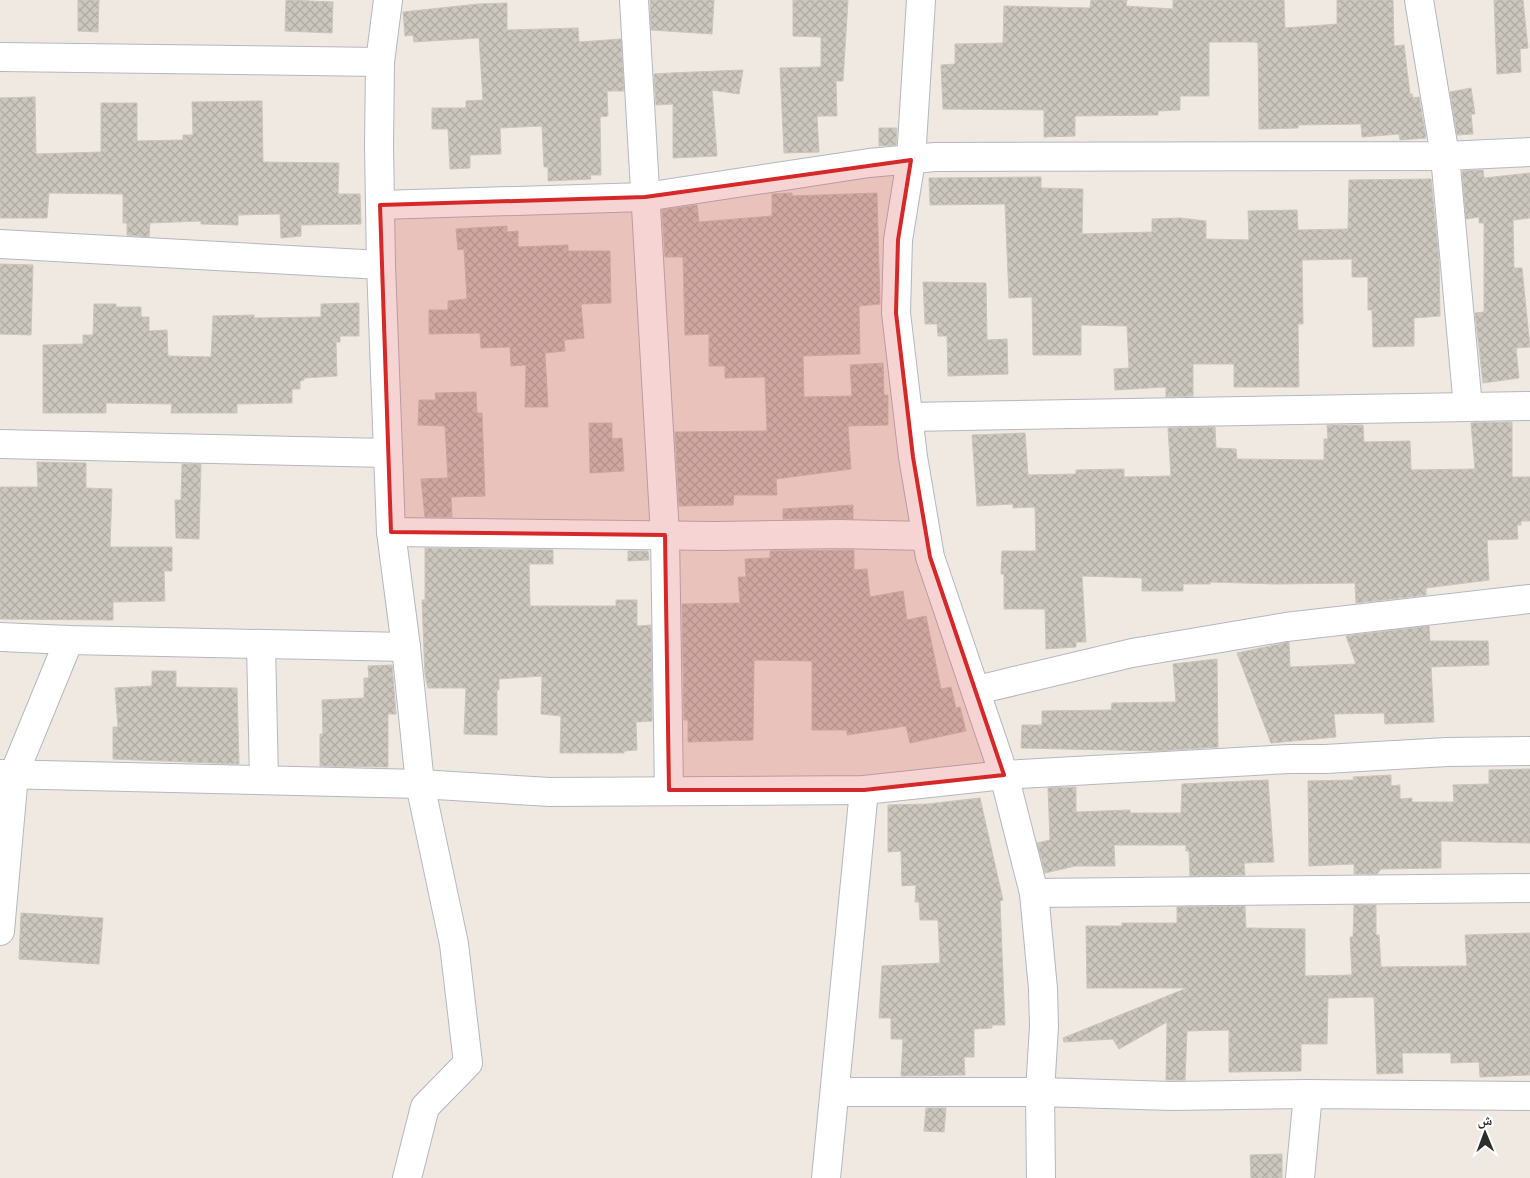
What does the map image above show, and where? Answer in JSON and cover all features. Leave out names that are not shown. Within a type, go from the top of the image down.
[{"type":"street","points":[[388,0],[380,62],[380,205],[391,532],[406,647],[420,784],[454,944],[468,1063],[425,1107],[407,1178]]},
{"type":"street","points":[[634,0],[665,535],[669,790]]},
{"type":"street","points":[[921,0],[912,160],[898,240],[896,313],[925,536],[930,557],[977,690],[1004,775],[1034,894],[1043,989],[1044,1026],[1040,1092],[1041,1178]]},
{"type":"street","points":[[1419,0],[1445,156],[1468,407]]},
{"type":"street","points":[[0,56],[380,62]]},
{"type":"street","points":[[380,205],[645,197],[870,162],[935,157],[1445,156],[1530,152]]},
{"type":"street","points":[[0,244],[381,265]]},
{"type":"street","points":[[909,417],[1530,406]]},
{"type":"street","points":[[0,444],[387,453]]},
{"type":"street","points":[[391,532],[925,536]]},
{"type":"street","points":[[977,690],[1132,653],[1286,627],[1530,599]]},
{"type":"street","points":[[0,636],[70,640],[406,647]]},
{"type":"street","points":[[0,930],[7,774],[70,640]]},
{"type":"street","points":[[261,645],[264,780]]},
{"type":"street","points":[[7,774],[420,784],[550,792],[864,790],[1004,775],[1290,759],[1334,759],[1447,752],[1530,751]]},
{"type":"street","points":[[826,1178],[836,1092],[864,790]]},
{"type":"street","points":[[1034,894],[1530,888]]},
{"type":"street","points":[[836,1092],[1040,1092],[1172,1096],[1308,1094],[1530,1096]]},
{"type":"street","points":[[1300,1178],[1308,1094]]},
{"type":"highlighted area","points":[[911,160],[898,240],[896,313],[913,457],[930,557],[1004,775],[864,790],[669,790],[665,535],[391,532],[380,205],[645,197]]},
{"type":"building","points":[[78,0],[99,0],[98,32],[78,31]]},
{"type":"building","points":[[286,0],[333,2],[332,33],[285,31]]},
{"type":"building","points":[[650,0],[714,0],[712,34],[651,30]]},
{"type":"building","points":[[793,0],[848,0],[843,81],[836,81],[837,116],[817,116],[819,152],[784,153],[780,68],[821,67],[821,37],[793,36]]},
{"type":"building","points":[[1091,0],[1127,0],[1126,6],[1173,9],[1173,0],[1284,0],[1285,28],[1337,24],[1337,0],[1393,0],[1394,46],[1404,45],[1410,94],[1412,94],[1413,98],[1419,97],[1426,138],[1400,140],[1399,134],[1362,137],[1361,124],[1298,125],[1298,128],[1259,129],[1258,43],[1254,42],[1209,42],[1209,96],[1180,96],[1180,110],[1158,111],[1158,115],[1075,116],[1075,136],[1044,137],[1044,110],[943,109],[941,65],[955,64],[955,44],[1003,43],[1004,6],[1090,8]]},
{"type":"building","points":[[1494,0],[1523,0],[1528,48],[1520,49],[1521,72],[1497,74]]},
{"type":"building","points":[[507,3],[507,30],[578,28],[579,42],[621,39],[624,91],[607,91],[608,116],[600,117],[601,175],[590,175],[591,179],[548,181],[548,167],[544,167],[542,126],[500,128],[501,154],[470,155],[470,168],[450,169],[448,129],[432,129],[432,108],[466,108],[466,101],[483,100],[479,38],[414,42],[413,35],[405,36],[403,12],[478,4]]},
{"type":"building","points":[[743,70],[739,94],[712,90],[717,156],[673,158],[673,104],[656,105],[654,74],[669,73],[670,75],[670,73]]},
{"type":"building","points":[[1471,88],[1475,114],[1471,114],[1473,134],[1457,135],[1450,92]]},
{"type":"building","points":[[35,97],[36,154],[101,152],[101,103],[137,103],[137,141],[183,140],[183,135],[193,135],[192,102],[262,101],[263,162],[339,163],[338,194],[360,194],[361,224],[301,225],[301,236],[281,238],[280,214],[238,215],[238,225],[201,224],[201,221],[150,223],[149,237],[127,235],[127,223],[123,223],[123,194],[49,193],[47,218],[0,218],[0,98]]},
{"type":"building","points":[[879,128],[897,128],[896,145],[879,146]]},
{"type":"building","points":[[1483,170],[1484,178],[1530,173],[1530,218],[1513,220],[1514,268],[1522,268],[1530,347],[1516,348],[1519,378],[1483,383],[1475,313],[1484,312],[1484,223],[1479,223],[1479,217],[1466,219],[1462,171]]},
{"type":"building","points":[[1041,177],[1041,188],[1083,189],[1082,234],[1152,232],[1152,219],[1180,218],[1206,221],[1206,239],[1249,240],[1248,211],[1297,210],[1298,230],[1348,229],[1349,180],[1431,179],[1439,260],[1440,316],[1414,318],[1414,346],[1373,347],[1372,310],[1368,310],[1368,277],[1352,277],[1352,259],[1302,260],[1303,324],[1298,324],[1299,387],[1234,387],[1234,364],[1193,364],[1193,396],[1166,397],[1166,387],[1115,390],[1114,369],[1129,368],[1127,326],[1081,325],[1081,355],[1033,355],[1032,297],[1009,298],[1005,204],[930,205],[929,178]]},
{"type":"building","points":[[792,193],[792,196],[877,193],[880,304],[859,306],[860,354],[803,356],[804,397],[852,396],[850,365],[883,363],[884,395],[888,395],[888,425],[848,426],[851,469],[776,479],[777,495],[734,495],[733,505],[679,506],[675,432],[767,431],[765,377],[725,378],[725,366],[709,366],[709,334],[685,335],[683,257],[665,257],[662,210],[697,205],[699,222],[772,216],[772,194]]},
{"type":"building","points":[[507,226],[507,232],[518,231],[518,247],[568,245],[568,251],[610,251],[611,303],[581,304],[584,338],[564,340],[565,351],[545,353],[548,407],[525,407],[526,365],[511,366],[510,347],[481,348],[480,333],[429,334],[429,310],[448,310],[448,301],[467,299],[464,249],[458,250],[456,229]]},
{"type":"building","points":[[0,264],[33,265],[31,335],[0,334]]},
{"type":"building","points":[[923,282],[986,283],[987,340],[1007,339],[1008,374],[948,376],[947,336],[938,336],[937,324],[925,324]]},
{"type":"building","points":[[359,303],[359,336],[340,336],[340,342],[336,342],[337,376],[304,378],[304,380],[300,381],[300,389],[292,389],[292,403],[237,404],[237,413],[171,413],[172,404],[106,403],[106,413],[43,413],[43,345],[83,344],[83,335],[93,335],[94,304],[116,304],[116,307],[141,307],[141,317],[149,317],[149,331],[167,330],[168,356],[211,357],[213,316],[254,315],[254,318],[321,317],[321,304]]},
{"type":"building","points":[[476,392],[477,413],[482,413],[485,496],[451,497],[452,517],[425,517],[421,479],[448,478],[445,426],[418,425],[419,400],[436,400],[435,393]]},
{"type":"building","points":[[1512,422],[1512,477],[1530,477],[1530,521],[1521,521],[1521,525],[1517,525],[1518,539],[1487,540],[1489,580],[1426,588],[1426,595],[1356,603],[1355,583],[1276,584],[1210,582],[1210,584],[1183,584],[1183,591],[1142,591],[1142,578],[1082,576],[1086,642],[1076,642],[1076,647],[1046,649],[1045,609],[1004,609],[1004,574],[1001,574],[1002,551],[1036,551],[1035,507],[1013,508],[1013,504],[977,506],[972,435],[1025,433],[1028,475],[1076,474],[1076,470],[1124,469],[1124,477],[1171,476],[1168,428],[1215,427],[1216,448],[1236,449],[1237,459],[1324,460],[1324,439],[1328,439],[1327,425],[1363,425],[1364,442],[1410,441],[1411,470],[1475,469],[1471,423]]},
{"type":"building","points":[[589,423],[612,423],[612,439],[622,438],[624,471],[590,473]]},
{"type":"building","points":[[37,462],[86,463],[86,488],[112,489],[110,547],[172,547],[172,571],[164,571],[165,601],[113,602],[113,620],[0,619],[0,487],[38,487]]},
{"type":"building","points":[[182,464],[201,464],[199,539],[176,538],[175,500],[181,500]]},
{"type":"building","points":[[853,505],[853,519],[783,519],[783,509]]},
{"type":"building","points":[[425,548],[553,550],[553,564],[529,564],[530,606],[616,606],[616,600],[637,600],[637,626],[651,625],[652,721],[636,722],[637,750],[624,751],[624,753],[560,753],[561,716],[541,714],[542,676],[499,679],[499,690],[497,690],[497,735],[464,734],[466,688],[428,688],[425,675],[422,600],[425,600]]},
{"type":"building","points":[[854,550],[854,570],[867,569],[870,597],[903,591],[907,620],[926,616],[941,689],[951,687],[956,708],[960,707],[966,731],[910,743],[906,726],[847,735],[847,730],[812,730],[812,661],[754,660],[753,740],[688,742],[688,720],[684,720],[682,604],[740,603],[738,577],[746,577],[745,559],[770,558],[770,551]]},
{"type":"building","points":[[628,551],[648,551],[649,560],[628,561]]},
{"type":"building","points":[[1429,626],[1430,641],[1488,641],[1489,665],[1431,667],[1434,722],[1385,724],[1384,713],[1334,714],[1336,737],[1271,743],[1237,653],[1289,642],[1290,667],[1356,664],[1346,636]]},
{"type":"building","points":[[1217,659],[1218,747],[1156,751],[1021,748],[1022,725],[1042,725],[1042,711],[1111,710],[1112,703],[1176,702],[1173,664]]},
{"type":"building","points":[[392,665],[396,714],[388,714],[388,767],[320,766],[320,734],[323,734],[322,700],[364,698],[364,678],[369,678],[368,666]]},
{"type":"building","points":[[152,671],[176,671],[176,687],[237,688],[239,764],[113,759],[113,727],[118,727],[115,688],[152,686]]},
{"type":"building","points":[[1530,769],[1530,843],[1441,841],[1441,868],[1381,869],[1377,874],[1354,874],[1354,864],[1309,866],[1308,781],[1354,780],[1353,777],[1391,775],[1391,786],[1400,785],[1400,799],[1412,798],[1412,802],[1454,802],[1453,785],[1489,784],[1489,770]]},
{"type":"building","points":[[1268,780],[1274,862],[1244,863],[1245,875],[1190,876],[1189,851],[1186,851],[1186,845],[1114,845],[1115,866],[1075,866],[1045,873],[1037,843],[1050,840],[1048,788],[1076,787],[1076,812],[1130,810],[1130,813],[1181,813],[1182,784]]},
{"type":"building","points":[[980,798],[1003,900],[1000,901],[1005,1025],[992,1025],[992,1028],[974,1029],[974,1057],[964,1057],[965,1075],[901,1076],[903,1039],[891,1039],[891,1018],[879,1018],[882,966],[940,963],[938,920],[920,920],[919,902],[915,902],[916,885],[902,886],[901,851],[888,852],[888,805],[927,804]]},
{"type":"building","points":[[1354,905],[1376,905],[1376,935],[1379,935],[1381,967],[1467,966],[1465,935],[1530,933],[1530,1075],[1480,1077],[1479,1062],[1451,1063],[1451,1053],[1402,1053],[1403,1073],[1377,1074],[1374,997],[1328,998],[1327,1044],[1301,1044],[1301,1071],[1229,1072],[1229,1030],[1187,1031],[1185,1080],[1166,1080],[1167,1022],[1119,1049],[1113,1039],[1064,1042],[1063,1038],[1187,988],[1087,988],[1086,926],[1122,926],[1122,923],[1177,923],[1177,907],[1245,906],[1246,928],[1305,929],[1305,976],[1352,975],[1350,937],[1353,937]]},
{"type":"building","points":[[21,913],[103,918],[99,964],[19,959]]},
{"type":"building","points":[[926,1108],[946,1108],[944,1132],[924,1131]]},
{"type":"building","points":[[1282,1154],[1282,1178],[1251,1178],[1250,1155]]}]
